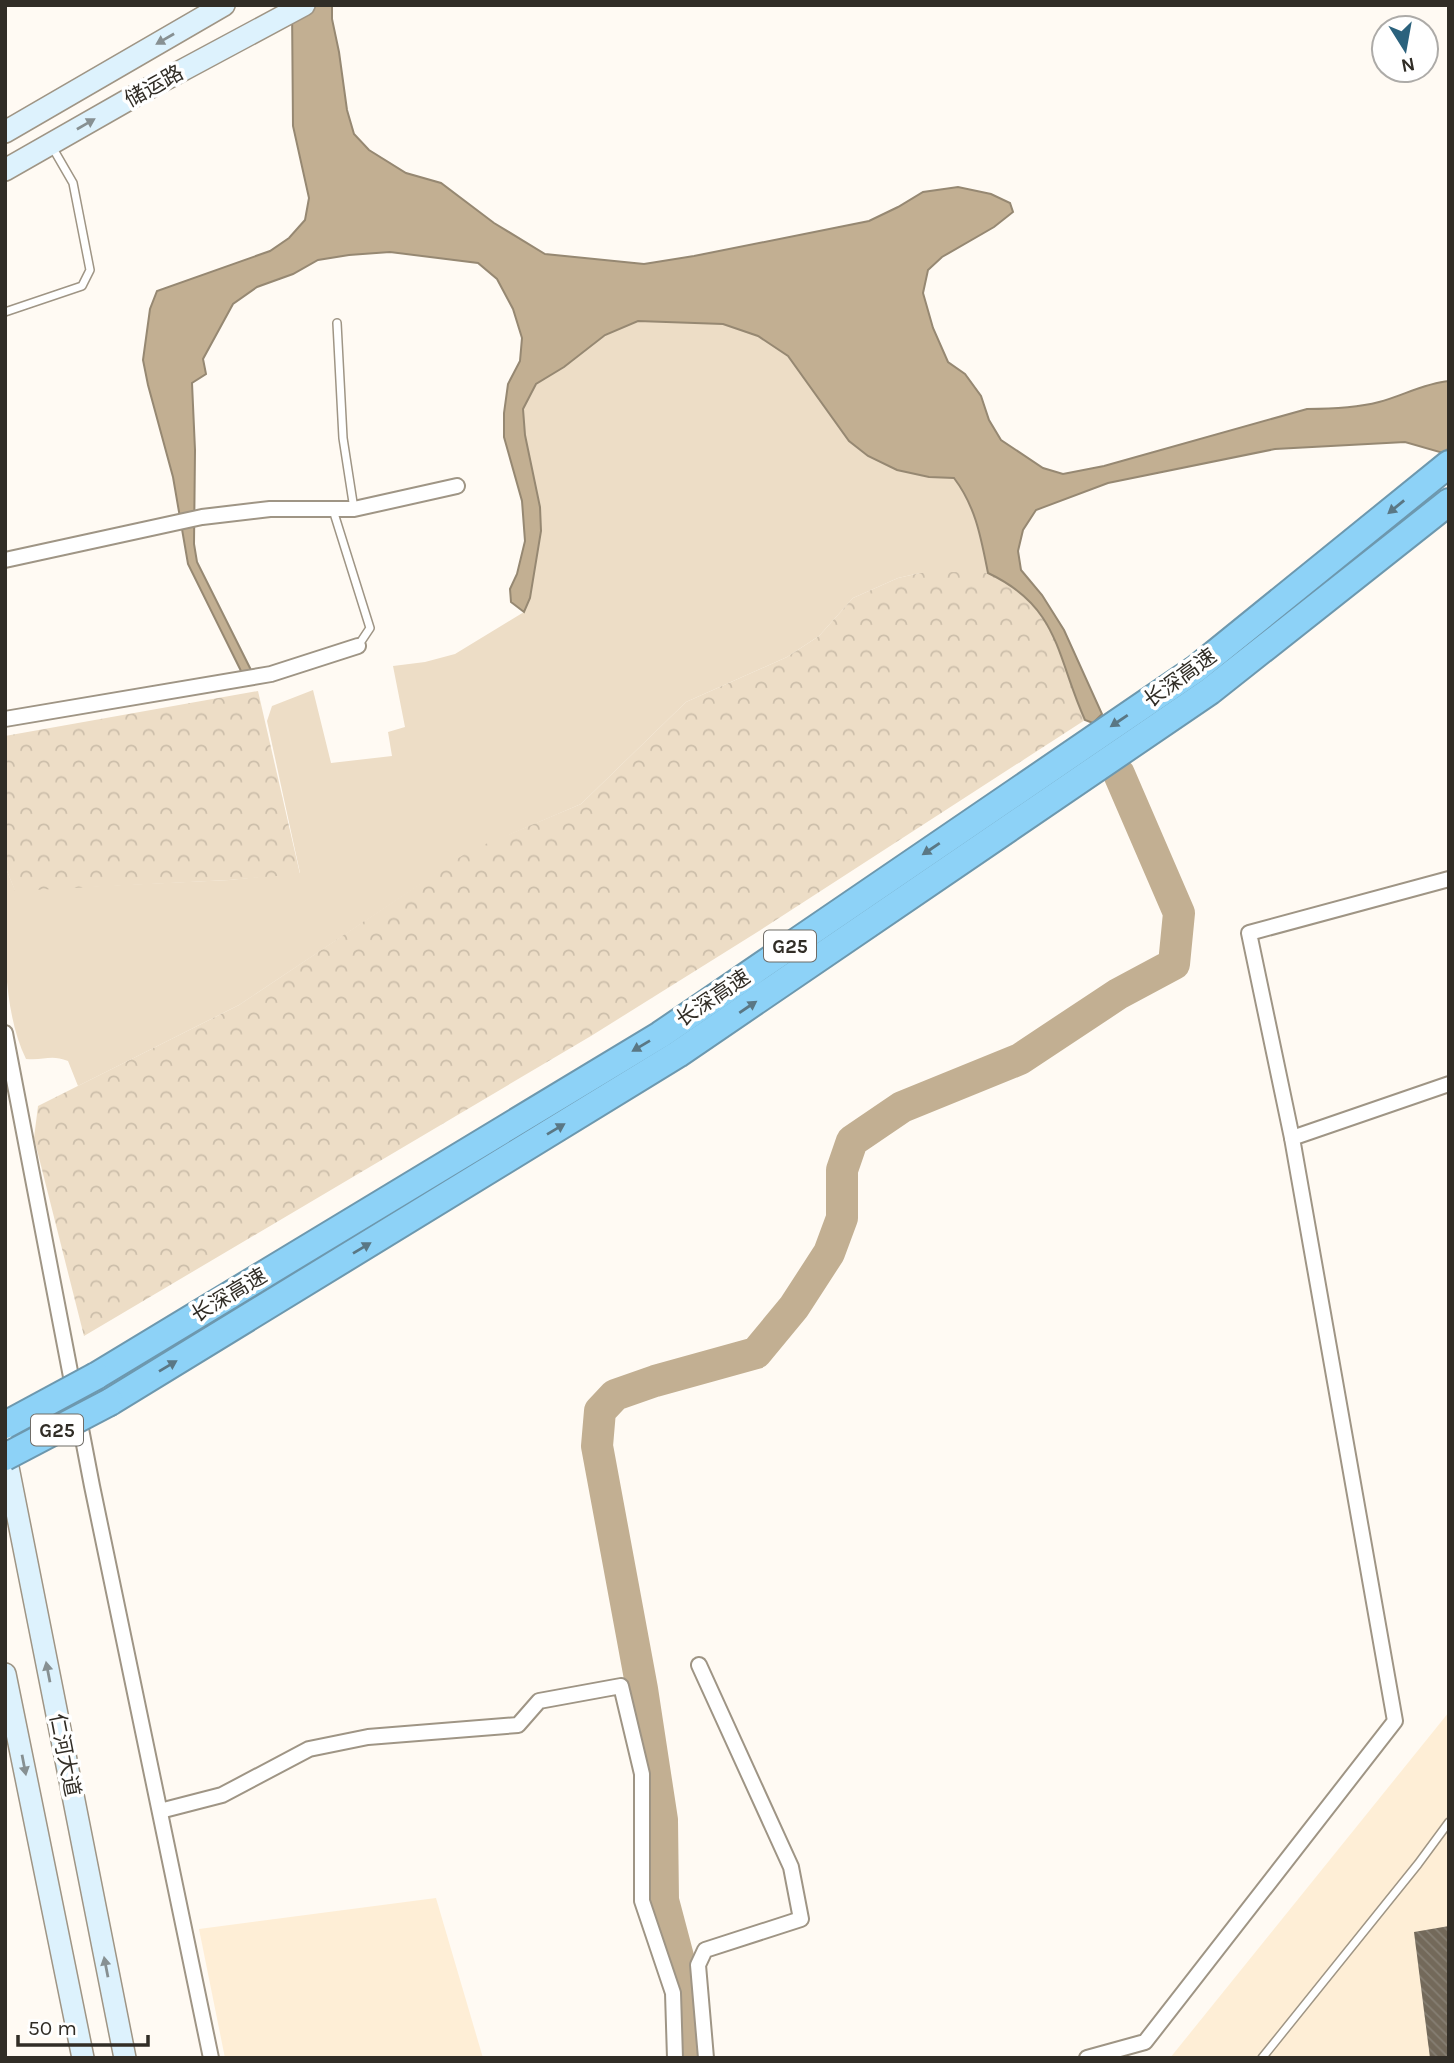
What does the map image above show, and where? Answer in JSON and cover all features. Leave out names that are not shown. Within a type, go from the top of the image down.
[{"type":"highway","name":"长深高速","points":[[5,1425],[96,1376],[660,1035],[1196,669],[1449,464]]},
{"type":"highway","name":"长深高速","points":[[5,1457],[110,1402],[678,1054],[1210,691],[1449,502]]},
{"type":"main road","name":"储运路","points":[[5,132],[224,5]]},
{"type":"main road","name":"储运路","points":[[5,170],[304,5]]},
{"type":"main road","name":"仁河大道","points":[[5,1452],[125,2058]]},
{"type":"main road","name":"仁河大道","points":[[5,1674],[83,2058]]},
{"type":"street","points":[[5,560],[202,517],[270,509],[354,509],[457,486]]},
{"type":"street","points":[[5,719],[271,674],[358,646]]},
{"type":"street","points":[[1087,2058],[1145,2042],[1395,1721],[1292,1138],[1249,933],[1449,879]]},
{"type":"street","points":[[5,1033],[92,1486],[210,2056],[194,2058]]},
{"type":"street","points":[[1292,1138],[1449,1084]]},
{"type":"street","points":[[699,1665],[791,1867],[801,1919],[705,1950],[698,1965],[706,2058]]},
{"type":"street","points":[[160,1811],[222,1795],[309,1749],[368,1737],[518,1725],[539,1701],[621,1686],[642,1774],[642,1901],[673,1993],[675,2058]]},
{"type":"lane","points":[[5,312],[82,286],[90,270],[73,183],[51,144]]},
{"type":"lane","points":[[337,323],[343,438],[354,509]]},
{"type":"lane","points":[[333,510],[370,628],[358,646]]},
{"type":"lane","points":[[1263,2057],[1448,1825]]},
{"type":"shaded area","points":[[292,5],[332,5],[347,110],[354,134],[369,150],[406,173],[441,183],[494,223],[545,254],[644,264],[694,256],[869,221],[923,192],[958,187],[991,194],[1010,203],[1013,212],[994,227],[942,257],[928,270],[923,293],[933,328],[948,362],[965,374],[981,396],[989,420],[1001,440],[1043,468],[1063,474],[1104,466],[1307,409],[1370,404],[1431,384],[1449,381],[1449,448],[1443,453],[1405,442],[1275,449],[1108,483],[1036,510],[1023,530],[1018,551],[1021,570],[1042,595],[1064,630],[1102,714],[1093,723],[1085,720],[1061,654],[1043,618],[1012,586],[988,573],[973,512],[954,478],[929,477],[897,470],[868,456],[849,441],[788,356],[758,336],[723,324],[638,321],[605,335],[564,367],[536,384],[523,409],[525,435],[540,507],[541,531],[530,598],[524,612],[511,602],[510,589],[517,574],[525,541],[522,501],[504,437],[508,384],[520,361],[522,338],[513,309],[497,279],[478,263],[390,252],[318,260],[293,274],[257,287],[233,304],[203,359],[206,374],[192,383],[195,450],[194,544],[197,562],[251,670],[242,673],[188,564],[173,477],[143,360],[150,309],[157,291],[270,251],[289,238],[305,220],[309,198],[293,126]]},
{"type":"shaded area","points":[[1449,1712],[1449,2058],[1170,2058]]},
{"type":"shaded area","points":[[436,1898],[483,2058],[225,2058],[199,1929]]},
{"type":"green space","points":[[638,321],[723,324],[758,336],[788,356],[809,383],[929,477],[954,478],[973,512],[988,573],[920,573],[898,578],[853,598],[819,636],[787,657],[686,702],[581,804],[469,852],[239,1005],[78,1086],[68,1061],[56,1058],[26,1059],[12,1015],[8,990],[5,866],[15,890],[229,880],[300,873],[267,721],[272,706],[313,690],[331,763],[392,756],[388,732],[405,727],[393,666],[425,662],[455,654],[524,612],[530,598],[541,531],[540,507],[525,435],[523,409],[536,384],[564,367],[605,335]]},
{"type":"green space","points":[[920,573],[986,573],[1017,587],[1042,614],[1053,633],[1085,720],[591,1036],[84,1336],[34,1138],[38,1106],[239,1005],[469,851],[581,804],[686,702],[787,657],[819,636],[853,598],[898,578]]},
{"type":"green space","points":[[258,691],[300,874],[15,891],[5,866],[5,736]]},
{"type":"building","points":[[1449,1926],[1449,2058],[1430,2058],[1414,1932]]},
{"type":"waterway","points":[[687,2058],[686,1987],[663,1900],[662,1820],[642,1689],[597,1446],[600,1411],[615,1395],[756,1353],[794,1307],[829,1253],[842,1218],[842,1170],[852,1141],[902,1107],[1020,1059],[1118,994],[1174,964],[1179,913],[1119,774]]}]
